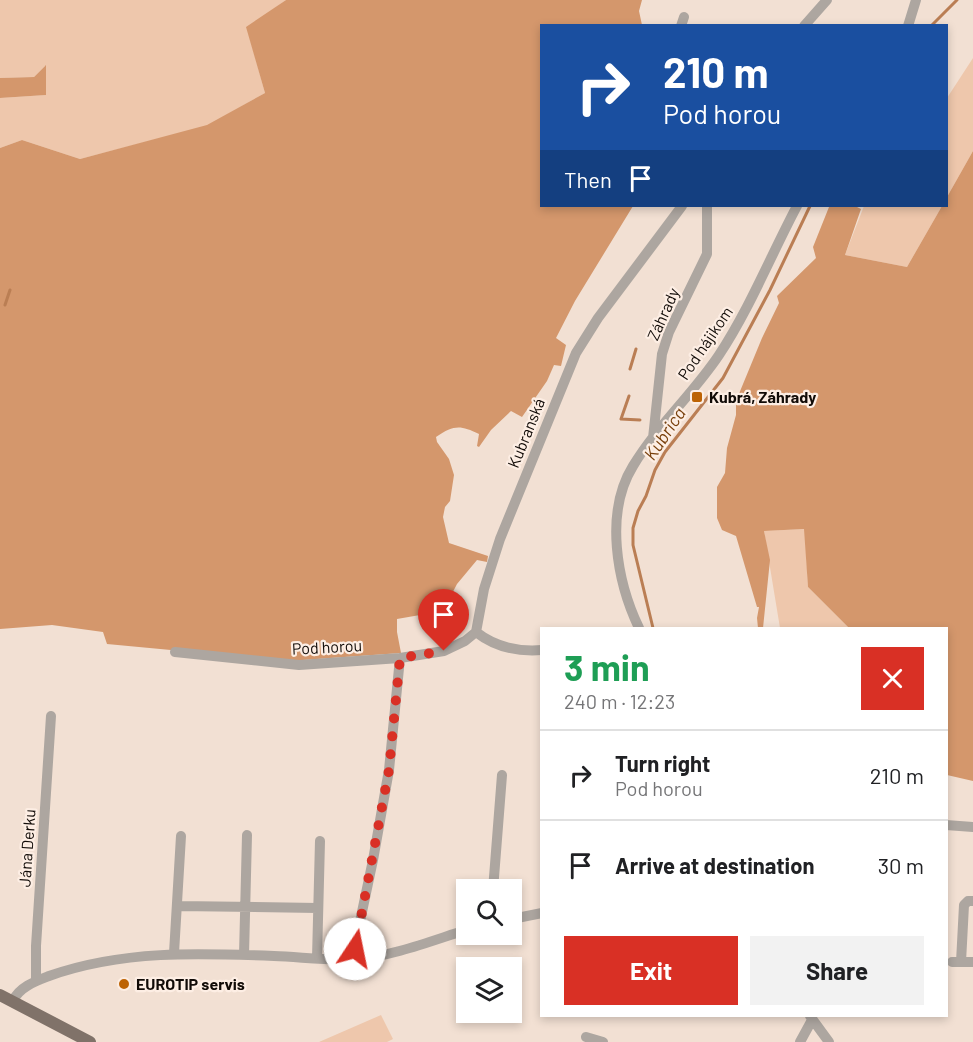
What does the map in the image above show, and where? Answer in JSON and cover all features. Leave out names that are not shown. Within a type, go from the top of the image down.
[{"type":"main road","points":[[0,995],[90,1042]]},
{"type":"street","points":[[806,24],[827,0]]},
{"type":"street","points":[[909,24],[916,0]]},
{"type":"street","name":"Kubranská","points":[[476,632],[484,589],[500,539],[576,353],[597,318],[681,207]]},
{"type":"street","name":"Záhrady","points":[[653,438],[662,354],[669,332],[707,254],[707,207]]},
{"type":"street","name":"Pod hájikom","points":[[639,627],[622,585],[618,560],[617,522],[626,482],[632,468],[653,438],[698,383],[729,339],[796,207]]},
{"type":"street","points":[[476,632],[488,642],[512,649],[540,650]]},
{"type":"street","name":"Pod horou","points":[[175,652],[299,665],[400,658],[444,651],[465,641],[476,632]]},
{"type":"street","points":[[352,959],[389,770],[400,658]]},
{"type":"street","name":"Jána Derku","points":[[36,981],[36,946],[51,716]]},
{"type":"street","points":[[494,879],[502,775]]},
{"type":"street","points":[[948,825],[973,827]]},
{"type":"street","points":[[244,955],[247,835]]},
{"type":"street","points":[[174,954],[181,836]]},
{"type":"street","points":[[317,958],[320,841]]},
{"type":"street","points":[[973,902],[968,901],[964,905],[957,962],[973,962]]},
{"type":"street","points":[[178,906],[318,908]]},
{"type":"street","points":[[522,917],[540,913]]},
{"type":"street","points":[[13,1000],[16,994],[36,981],[82,965],[120,958],[174,954],[352,959],[385,953],[456,933]]},
{"type":"street","points":[[800,1042],[811,1018],[829,1042]]},
{"type":"street","points":[[586,1037],[603,1042]]},
{"type":"shaded area","points":[[0,0],[286,0],[247,28],[265,93],[207,126],[80,159],[22,140],[0,148],[0,98],[46,95],[45,66],[34,77],[0,78]]},
{"type":"shaded area","points":[[286,0],[642,0],[639,11],[642,24],[540,24],[540,207],[632,207],[575,301],[556,338],[566,345],[561,366],[554,365],[547,381],[522,417],[511,411],[491,430],[479,447],[477,446],[479,434],[467,429],[453,428],[436,437],[449,459],[454,475],[450,501],[445,507],[443,517],[449,543],[488,556],[487,562],[477,560],[457,584],[443,611],[397,619],[401,653],[289,661],[107,644],[103,632],[52,625],[0,629],[0,148],[22,140],[80,159],[207,125],[265,93],[246,27]]},
{"type":"shaded area","points":[[973,58],[973,151],[948,195],[948,96]]},
{"type":"shaded area","points":[[46,65],[46,95],[0,98],[0,78],[34,77]]},
{"type":"shaded area","points":[[973,151],[973,781],[948,775],[948,627],[848,627],[808,587],[804,529],[764,531],[770,560],[763,627],[758,627],[759,607],[757,607],[736,536],[722,530],[717,518],[717,487],[725,473],[727,448],[736,415],[736,401],[779,303],[777,296],[816,258],[813,247],[829,207],[861,209],[845,255],[907,267],[941,207],[948,207],[948,195]]},
{"type":"shaded area","points":[[864,207],[941,207],[907,267],[845,255]]},
{"type":"shaded area","points":[[805,529],[808,587],[848,627],[780,627],[764,531]]},
{"type":"shaded area","points":[[381,1015],[393,1039],[387,1042],[319,1042]]},
{"type":"waterway","name":"Kubrica","points":[[933,24],[957,0]]},
{"type":"waterway","name":"Kubrica","points":[[653,627],[633,545],[633,528],[638,511],[665,452],[723,378],[770,290],[810,207]]},
{"type":"waterway","points":[[5,305],[10,290]]},
{"type":"waterway","points":[[630,369],[636,349]]},
{"type":"waterway","points":[[629,396],[621,419],[640,420]]},
{"type":"place","name":"Kubrá, Záhrady","points":[[697,397]]},
{"type":"place","name":"EUROTIP servis","points":[[124,984]]},
{"type":"route","points":[[355,949],[389,770],[400,658],[444,651]]}]
